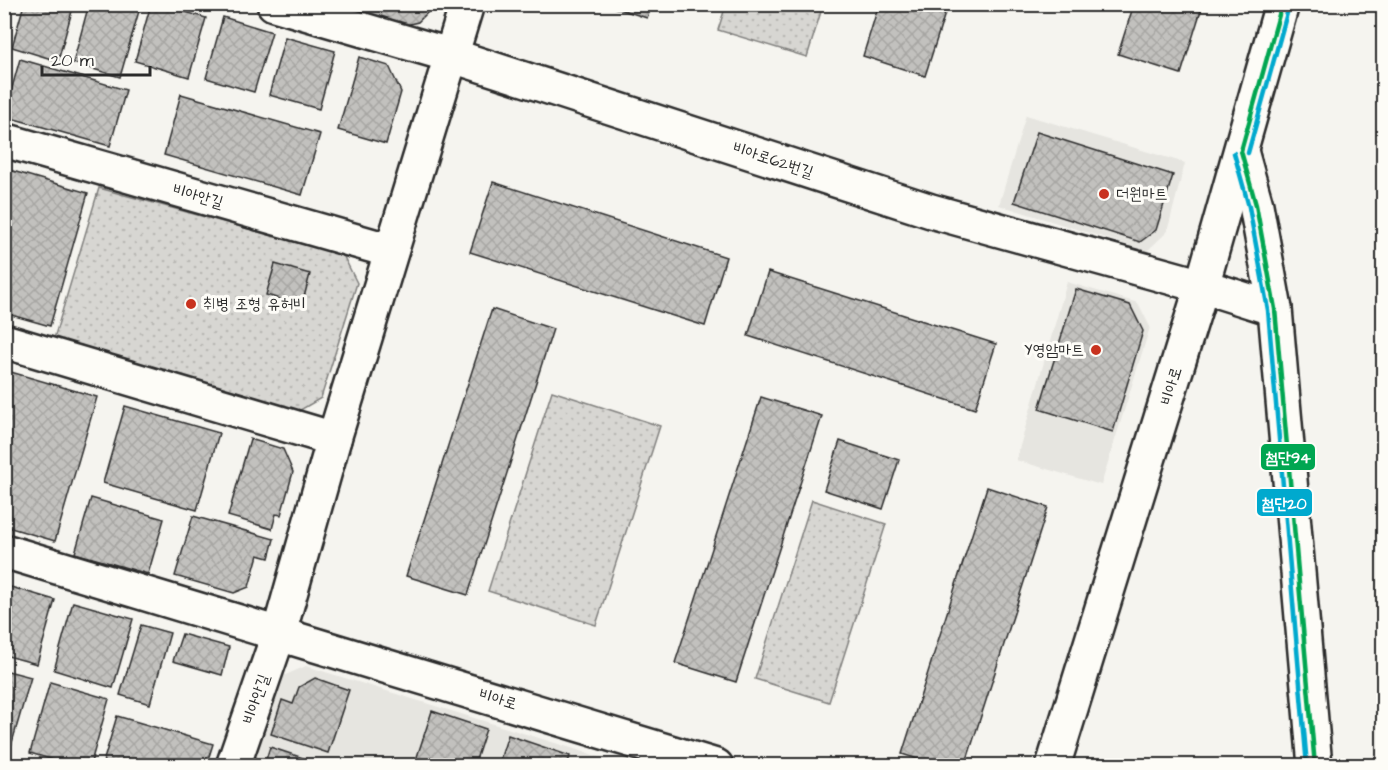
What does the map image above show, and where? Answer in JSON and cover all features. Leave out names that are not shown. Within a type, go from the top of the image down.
[{"type":"street","name":"비아로62번길","points":[[274,4],[453,56],[931,211],[1202,286],[1275,309]]},
{"type":"street","name":"비아안길","points":[[233,765],[279,633],[334,439],[453,56],[467,4]]},
{"type":"street","name":"비아로","points":[[1053,765],[1202,286],[1282,4]]},
{"type":"street","name":"비아안길","points":[[4,140],[391,251]]},
{"type":"street","points":[[1241,152],[1256,205],[1275,309],[1315,765]]},
{"type":"street","points":[[4,341],[334,439]]},
{"type":"street","points":[[4,551],[279,633]]},
{"type":"street","name":"비아로","points":[[279,633],[716,765]]},
{"type":"shaded area","points":[[726,4],[823,5],[807,57],[718,30]]},
{"type":"shaded area","points":[[1026,115],[1185,163],[1167,232],[1147,251],[999,205]]},
{"type":"shaded area","points":[[99,188],[343,255],[357,283],[321,398],[297,412],[53,342]]},
{"type":"shaded area","points":[[1067,282],[1138,303],[1150,327],[1101,485],[1016,460]]},
{"type":"shaded area","points":[[552,391],[660,426],[596,625],[488,591]]},
{"type":"shaded area","points":[[812,500],[886,524],[829,702],[755,679]]},
{"type":"shaded area","points":[[306,666],[626,765],[251,766],[281,677]]},
{"type":"building","points":[[24,4],[74,4],[58,61],[12,47]]},
{"type":"building","points":[[89,4],[141,4],[120,77],[73,63]]},
{"type":"building","points":[[151,4],[159,4],[206,18],[189,77],[135,61]]},
{"type":"building","points":[[349,4],[436,4],[418,22],[397,27],[347,13]]},
{"type":"building","points":[[604,4],[652,4],[647,18]]},
{"type":"building","points":[[879,4],[948,4],[925,76],[863,56]]},
{"type":"building","points":[[1134,4],[1203,4],[1181,74],[1118,54]]},
{"type":"building","points":[[223,17],[272,32],[254,92],[206,78]]},
{"type":"building","points":[[285,37],[335,51],[319,109],[269,95]]},
{"type":"building","points":[[359,57],[389,66],[401,92],[386,144],[338,130]]},
{"type":"building","points":[[20,59],[126,90],[110,146],[4,116]]},
{"type":"building","points":[[181,94],[320,134],[302,195],[164,155]]},
{"type":"building","points":[[1037,132],[1173,175],[1156,230],[1140,242],[1014,202]]},
{"type":"building","points":[[6,169],[88,193],[50,326],[4,313]]},
{"type":"building","points":[[493,182],[726,257],[705,326],[470,252]]},
{"type":"building","points":[[275,264],[310,274],[302,305],[266,295]]},
{"type":"building","points":[[768,272],[996,344],[975,409],[748,336]]},
{"type":"building","points":[[1076,289],[1130,305],[1143,331],[1113,432],[1039,409]]},
{"type":"building","points":[[492,309],[553,329],[468,595],[406,576]]},
{"type":"building","points":[[4,370],[97,397],[55,541],[4,526]]},
{"type":"building","points":[[761,397],[822,416],[736,682],[675,663]]},
{"type":"building","points":[[125,406],[219,433],[197,510],[103,483]]},
{"type":"building","points":[[250,439],[283,449],[293,472],[281,515],[276,514],[272,529],[228,516]]},
{"type":"building","points":[[840,441],[899,460],[883,509],[824,490]]},
{"type":"building","points":[[987,487],[1048,507],[965,766],[939,766],[902,754]]},
{"type":"building","points":[[91,498],[164,519],[148,574],[75,553]]},
{"type":"building","points":[[193,516],[274,539],[269,558],[258,555],[249,587],[234,593],[175,576]]},
{"type":"building","points":[[4,585],[55,600],[37,664],[4,655]]},
{"type":"building","points":[[73,602],[133,619],[113,688],[54,670]]},
{"type":"building","points":[[141,625],[170,633],[150,704],[120,695]]},
{"type":"building","points":[[182,634],[229,647],[222,675],[173,661]]},
{"type":"building","points":[[4,670],[31,677],[11,746],[4,744]]},
{"type":"building","points":[[315,678],[349,690],[328,753],[271,734],[282,700],[293,704],[299,687]]},
{"type":"building","points":[[50,682],[109,699],[90,766],[74,766],[30,753]]},
{"type":"building","points":[[432,711],[486,729],[474,766],[414,766]]},
{"type":"building","points":[[117,716],[213,744],[206,766],[102,766]]},
{"type":"building","points":[[508,735],[570,756],[567,766],[498,766]]},
{"type":"building","points":[[270,747],[327,766],[264,766]]},
{"type":"transit line","name":"첨단94","points":[[1241,151],[1282,4]]},
{"type":"transit line","name":"첨단20","points":[[1248,153],[1289,6]]},
{"type":"transit line","name":"첨단94","points":[[1241,151],[1256,205],[1275,309],[1315,766]]},
{"type":"transit line","name":"첨단20","points":[[1234,153],[1249,207],[1268,310],[1307,766]]},
{"type":"place","name":"더원마트","points":[[1104,194]]},
{"type":"place","name":"취병 조형 유허비","points":[[191,304]]},
{"type":"place","name":"Y영암마트","points":[[1096,350]]}]
